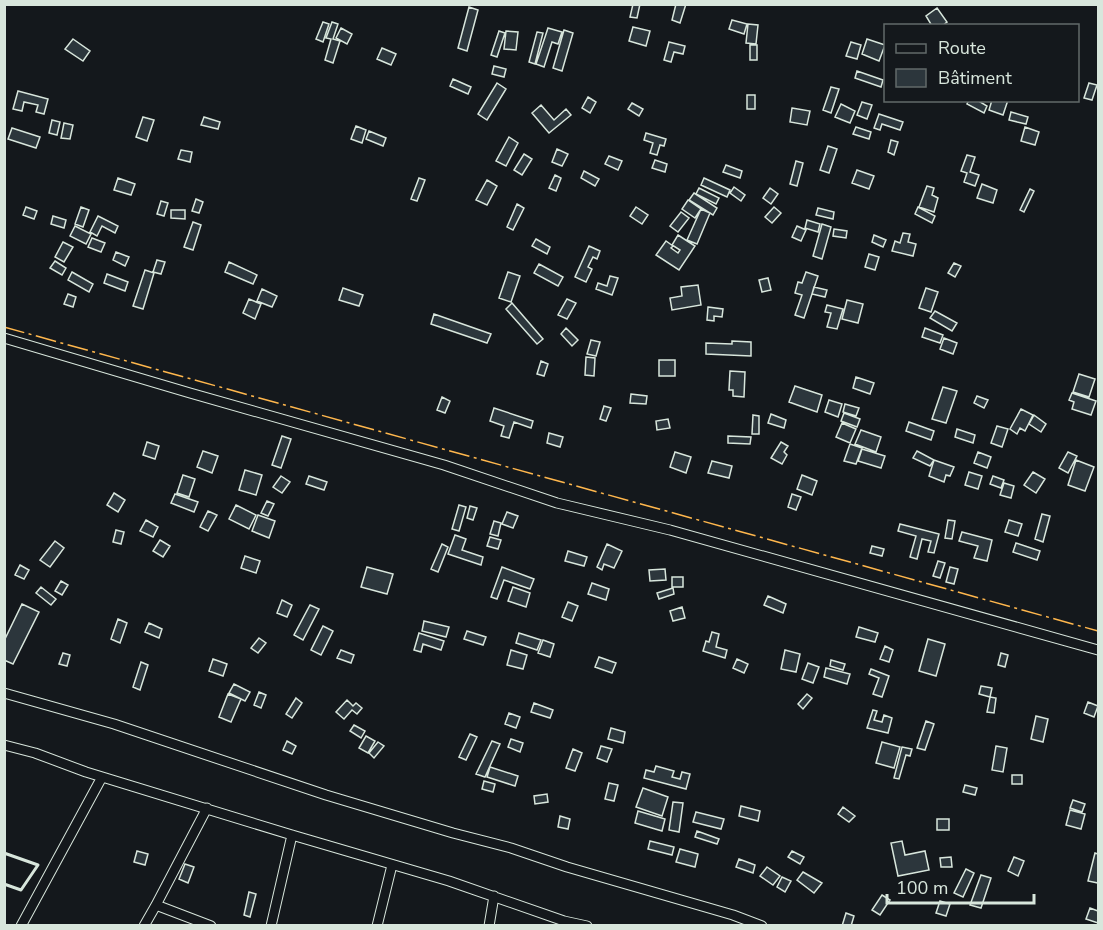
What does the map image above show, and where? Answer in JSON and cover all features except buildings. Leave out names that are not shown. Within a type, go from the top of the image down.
[{"type":"street","points":[[4,338],[444,465],[557,503],[670,530],[1098,650]]},
{"type":"street","points":[[4,693],[125,727],[336,798],[511,848],[567,867],[733,915],[762,926]]},
{"type":"street","points":[[4,745],[35,753],[102,777],[449,881],[564,921],[587,926]]},
{"type":"street","points":[[21,926],[102,777]]},
{"type":"street","points":[[144,926],[207,808]]},
{"type":"street","points":[[271,926],[292,835]]},
{"type":"street","points":[[377,926],[392,865]]},
{"type":"street","points":[[489,926],[495,896]]},
{"type":"street","points":[[156,905],[211,926]]},
{"type":"wall","points":[[4,853],[38,865],[21,890],[4,884]]},
{"type":"power","points":[[4,327],[1098,631]]}]
